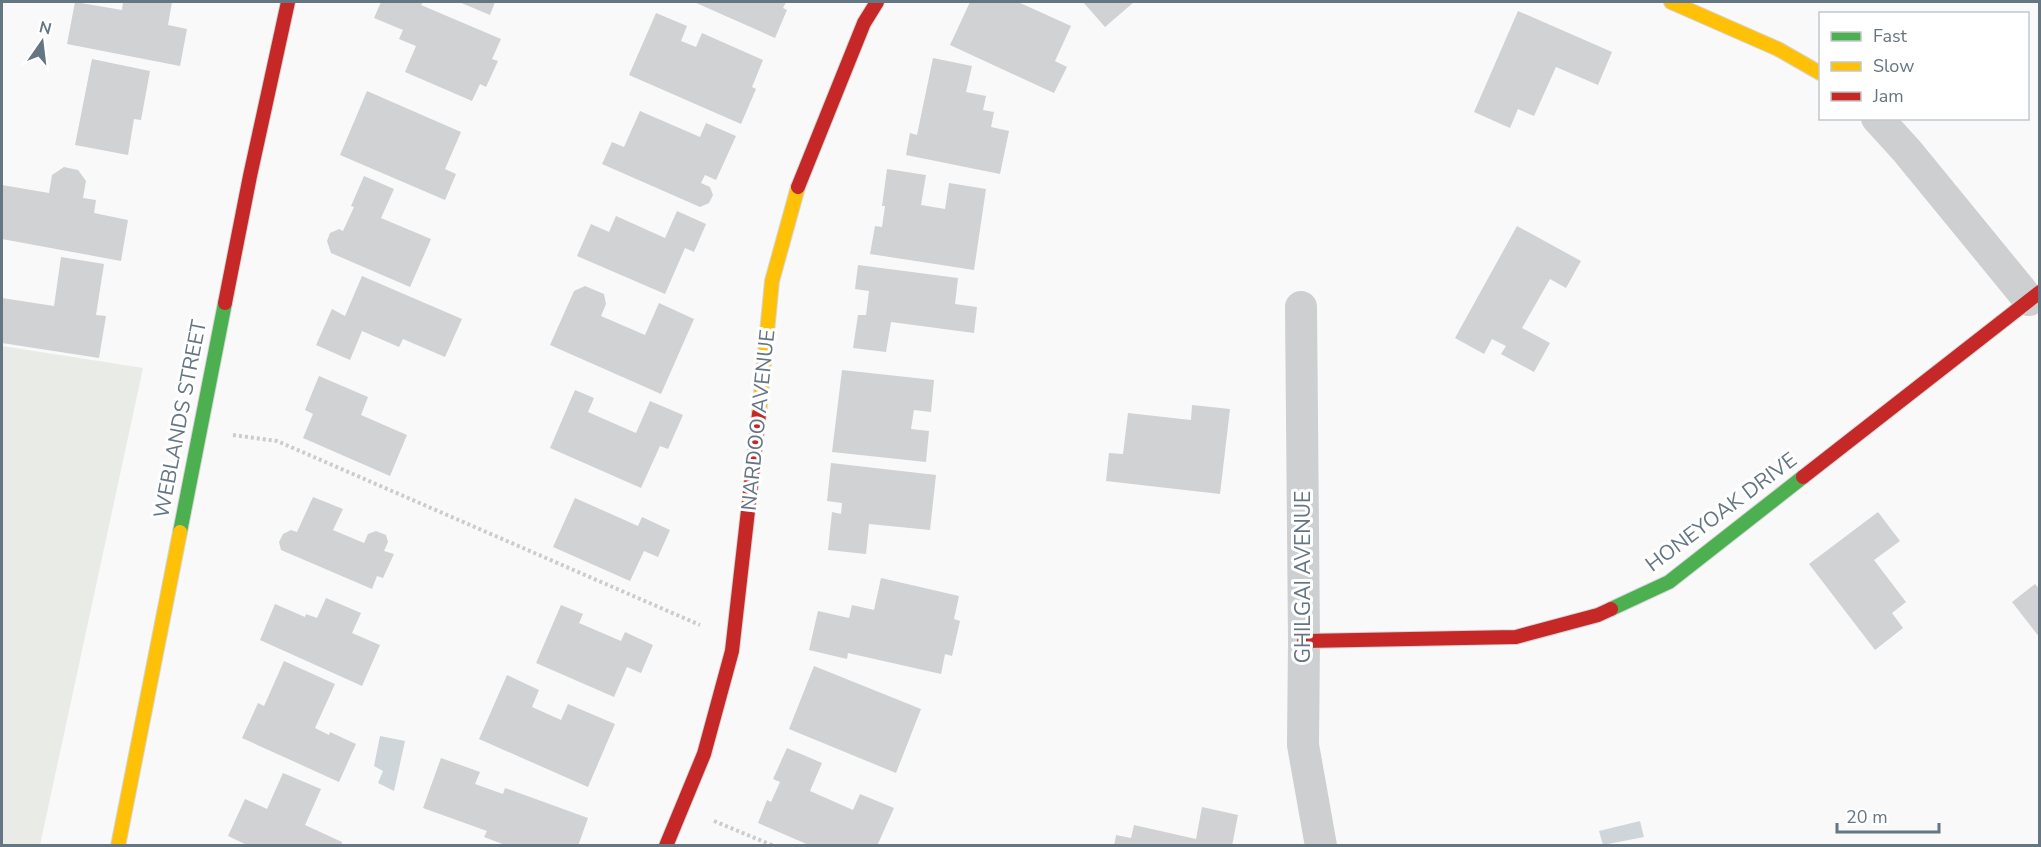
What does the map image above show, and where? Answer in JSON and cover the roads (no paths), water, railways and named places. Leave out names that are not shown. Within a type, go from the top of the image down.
[{"type":"street","name":"WEBLANDS STREET","points":[[118,846],[250,176],[288,2]]},
{"type":"street","name":"NARDOO AVENUE","points":[[666,846],[704,754],[732,651],[747,530],[772,281],[801,176],[864,23],[877,2]]},
{"type":"street","points":[[1671,2],[1778,48],[1819,72]]},
{"type":"street","points":[[1879,120],[2034,296]]},
{"type":"street","name":"HONEYOAK DRIVE","points":[[1304,641],[1516,637],[1598,615],[1669,582],[2034,296]]},
{"type":"street","name":"GHILGAI AVENUE","points":[[1301,307],[1303,745],[1321,846]]}]
